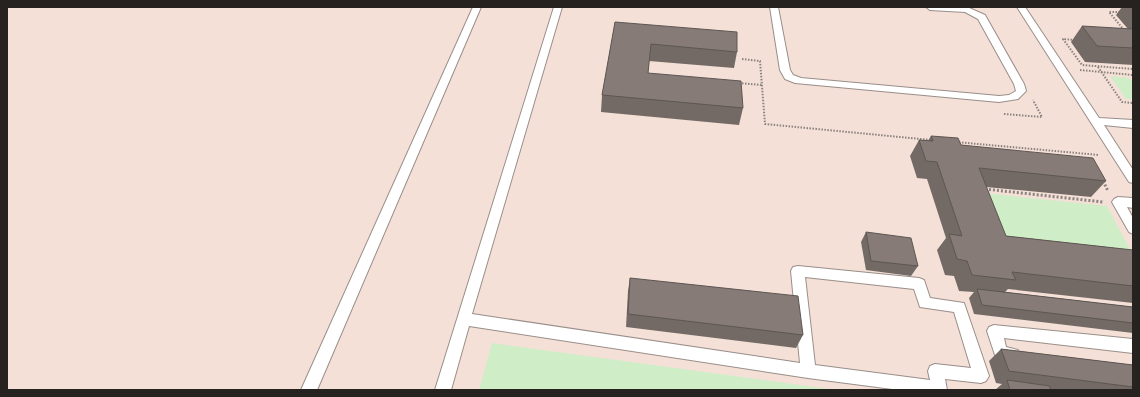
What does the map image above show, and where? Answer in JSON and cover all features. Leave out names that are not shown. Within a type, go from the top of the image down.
[{"type":"lane","points":[[309,390],[477,7]]},
{"type":"lane","points":[[443,390],[558,7]]},
{"type":"lane","points":[[774,7],[784,70],[789,76],[799,81],[999,98],[1011,98],[1021,92],[1019,84],[982,17],[967,10],[930,7]]},
{"type":"lane","points":[[1021,7],[1133,179]]},
{"type":"lane","points":[[1095,121],[1133,124]]},
{"type":"lane","points":[[1133,203],[1118,202],[1133,229]]},
{"type":"lane","points":[[464,319],[808,371],[940,388],[936,371],[981,376],[959,307],[925,303],[919,284],[798,271],[808,371]]},
{"type":"lane","points":[[1024,356],[1001,353],[994,331],[1133,346]]},
{"type":"path","points":[[1121,12],[1109,12],[1128,35]]},
{"type":"path","points":[[1079,40],[1063,39],[1082,65],[1133,69]]},
{"type":"path","points":[[742,59],[760,61],[765,124],[939,140]]},
{"type":"path","points":[[1098,66],[1122,102],[1133,103]]},
{"type":"path","points":[[1061,68],[1133,75]]},
{"type":"path","points":[[733,82],[762,85]]},
{"type":"path","points":[[954,142],[1118,156]]},
{"type":"path","points":[[1088,154],[1092,160]]},
{"type":"path","points":[[1102,179],[1112,198]]},
{"type":"path","points":[[983,188],[1107,203]]},
{"type":"shaded area","points":[[7,7],[1133,7],[1133,390],[7,390]]},
{"type":"green space","points":[[1110,76],[1129,78],[1133,83],[1133,99],[1126,99]]},
{"type":"green space","points":[[984,193],[1107,206],[1133,255],[1004,246]]},
{"type":"green space","points":[[492,343],[837,390],[479,390]]},
{"type":"building","points":[[615,22],[737,32],[737,52],[651,44],[648,73],[741,81],[743,108],[602,95]]},
{"type":"building","points":[[1082,26],[1133,29],[1133,48],[1097,46]]},
{"type":"building","points":[[931,136],[958,138],[961,145],[1093,158],[1106,181],[979,168],[1006,236],[1133,250],[1133,286],[1012,272],[1016,280],[972,275],[967,261],[957,259],[949,234],[962,236],[937,162],[926,161],[919,140],[933,141]]},
{"type":"building","points":[[866,232],[911,238],[918,266],[871,261]]},
{"type":"building","points":[[630,278],[798,296],[803,335],[628,314]]},
{"type":"building","points":[[977,289],[1133,307],[1133,323],[982,305]]},
{"type":"building","points":[[1001,349],[1133,365],[1133,387],[1009,371]]},
{"type":"building","points":[[1007,380],[1050,386],[1050,390],[1010,390]]}]
